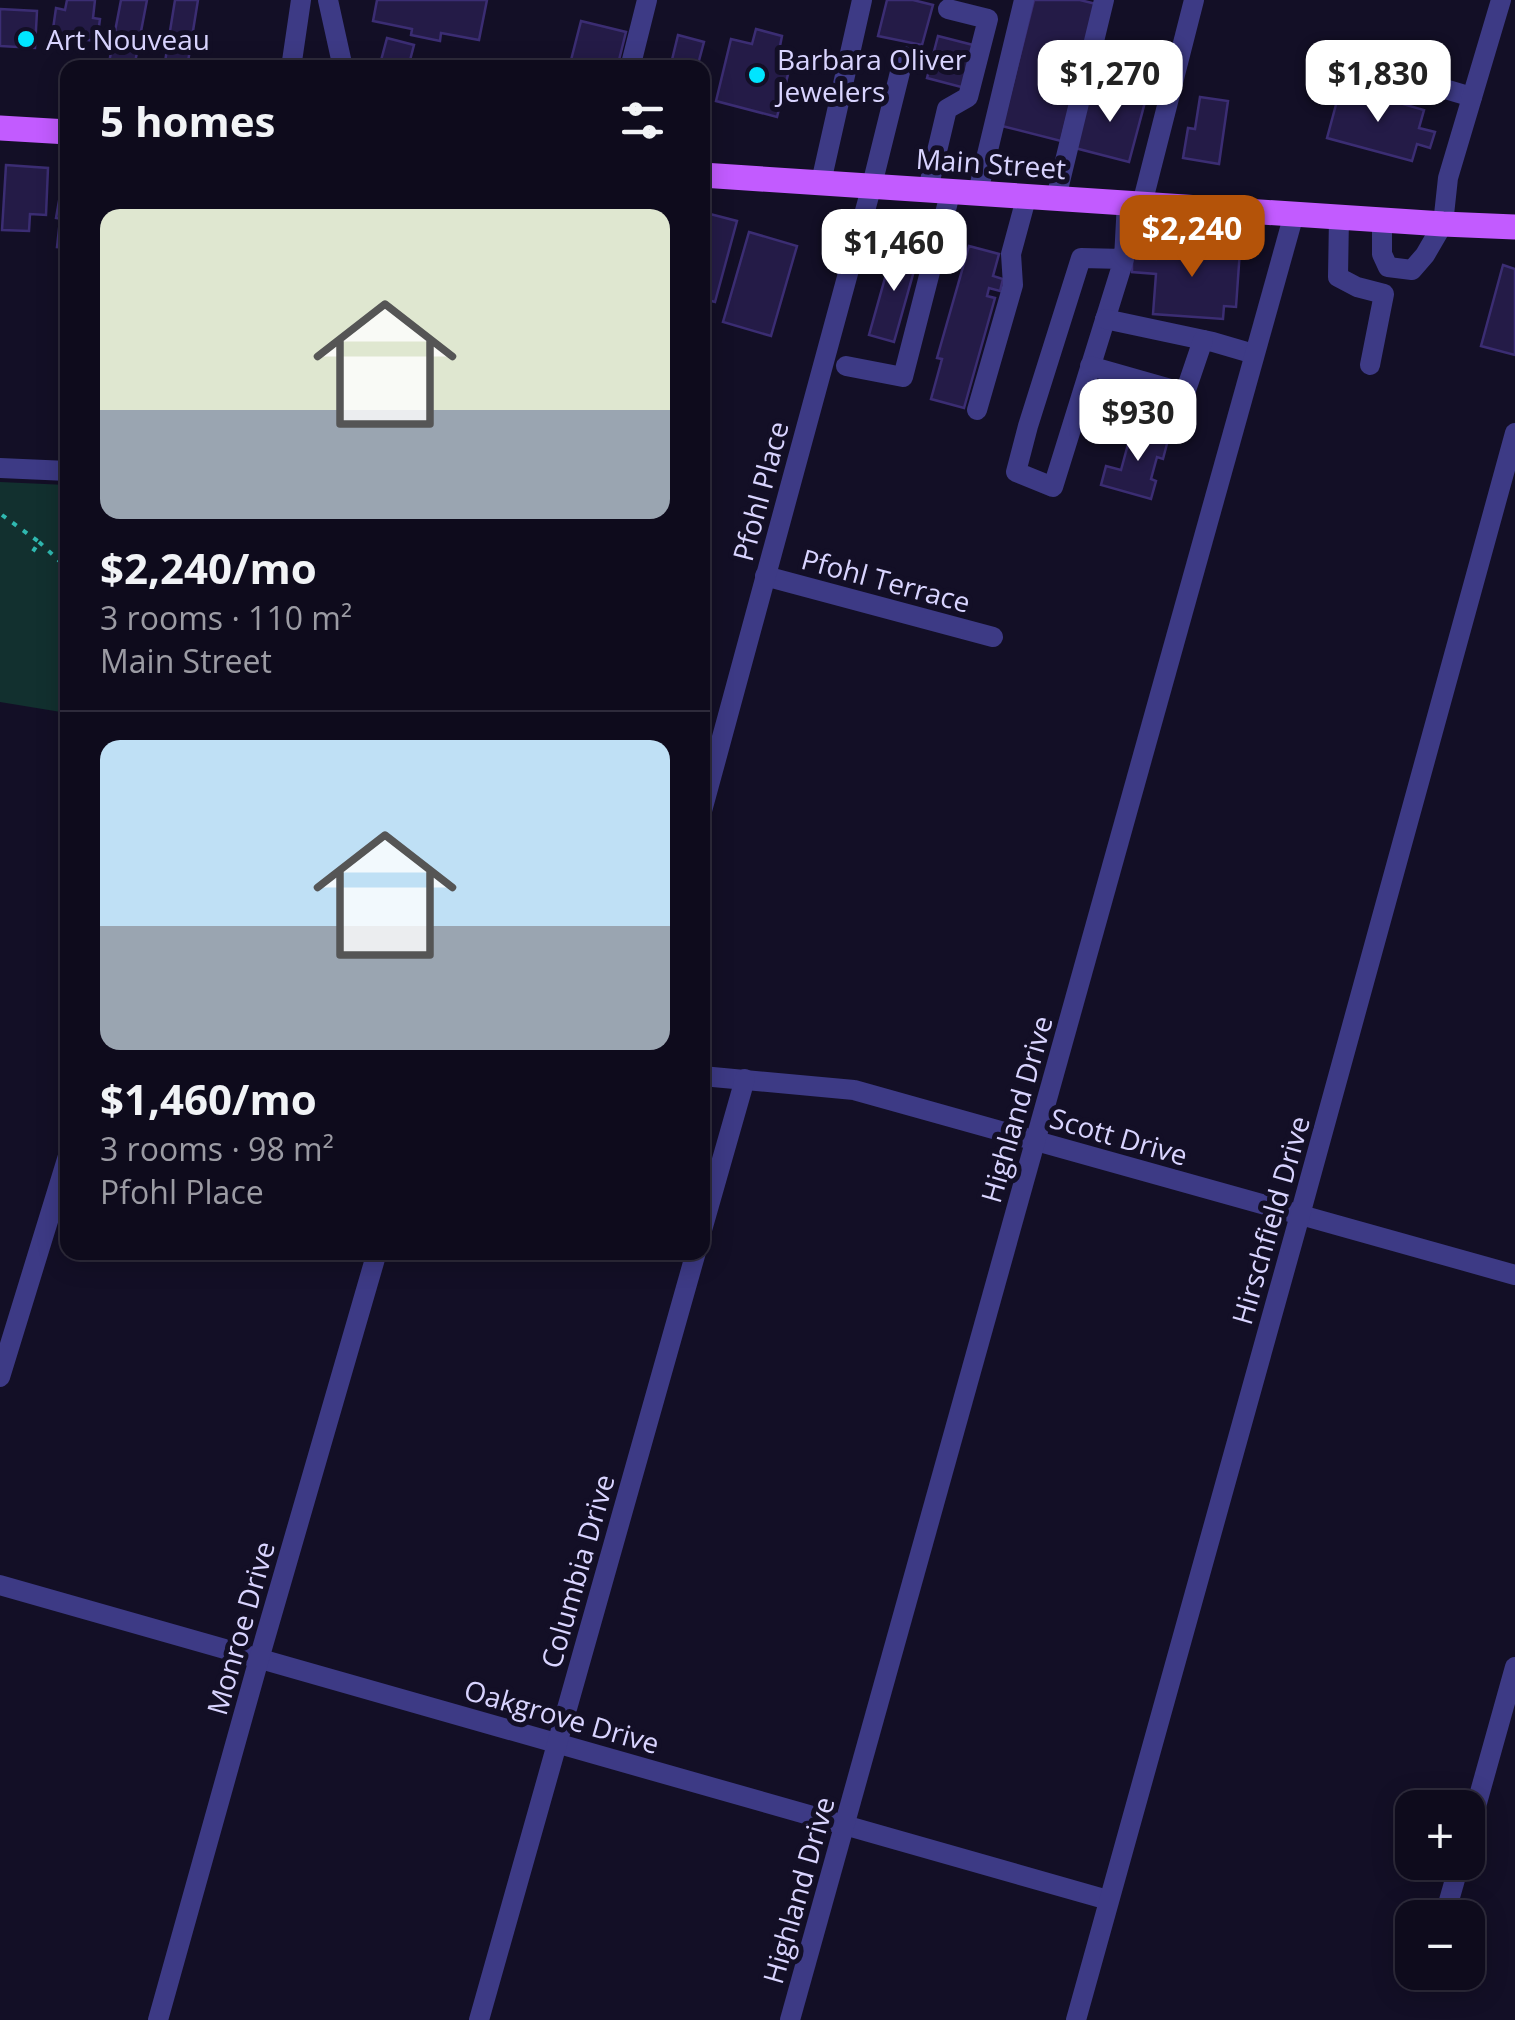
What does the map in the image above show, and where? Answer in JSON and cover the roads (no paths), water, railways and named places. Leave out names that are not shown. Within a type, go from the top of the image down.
[{"type":"main road","points":[[0,128],[60,132]]},
{"type":"main road","name":"Main Street","points":[[710,175],[1515,227]]},
{"type":"street","points":[[292,60],[301,0]]},
{"type":"street","points":[[328,0],[341,60]]},
{"type":"street","points":[[632,60],[647,0]]},
{"type":"street","points":[[820,182],[862,0]]},
{"type":"street","points":[[978,192],[1024,0]]},
{"type":"street","points":[[1056,198],[1104,0]]},
{"type":"street","points":[[1124,259],[1081,258],[1016,472],[1053,487],[1124,259],[1135,203],[1194,0]]},
{"type":"street","points":[[1388,267],[1412,270],[1443,224],[1448,178],[1501,0]]},
{"type":"street","points":[[846,366],[902,377],[940,190],[947,109],[968,97],[988,19],[948,10]]},
{"type":"street","name":"Pfohl Place","points":[[710,781],[904,56]]},
{"type":"street","points":[[1357,63],[1472,97]]},
{"type":"street","points":[[976,410],[1013,284],[1011,254],[1027,196]]},
{"type":"street","name":"Highland Drive","points":[[790,2020],[1294,214]]},
{"type":"street","points":[[1339,217],[1338,276],[1357,287],[1384,294]]},
{"type":"street","points":[[1370,365],[1388,267],[1382,254],[1382,220]]},
{"type":"street","points":[[1105,320],[1254,354]]},
{"type":"street","points":[[1090,366],[1185,393],[1203,340]]},
{"type":"street","name":"Hirschfield Drive","points":[[1076,2020],[1515,433]]},
{"type":"street","points":[[0,468],[60,472]]},
{"type":"street","name":"Pfohl Terrace","points":[[765,576],[993,637]]},
{"type":"street","name":"Scott Drive","points":[[710,1077],[854,1090],[1515,1275]]},
{"type":"street","points":[[710,1203],[746,1080]]},
{"type":"street","points":[[0,1377],[60,1182]]},
{"type":"street","name":"Monroe Drive","points":[[158,2020],[375,1260]]},
{"type":"street","name":"Columbia Drive","points":[[479,2020],[694,1260]]},
{"type":"street","name":"Oakgrove Drive","points":[[0,1586],[1108,1900]]},
{"type":"street","points":[[1481,1790],[1515,1667]]},
{"type":"place","name":"Art Nouveau","points":[[26,39]]},
{"type":"place","name":"Barbara Oliver Jewelers","points":[[757,75]]}]
